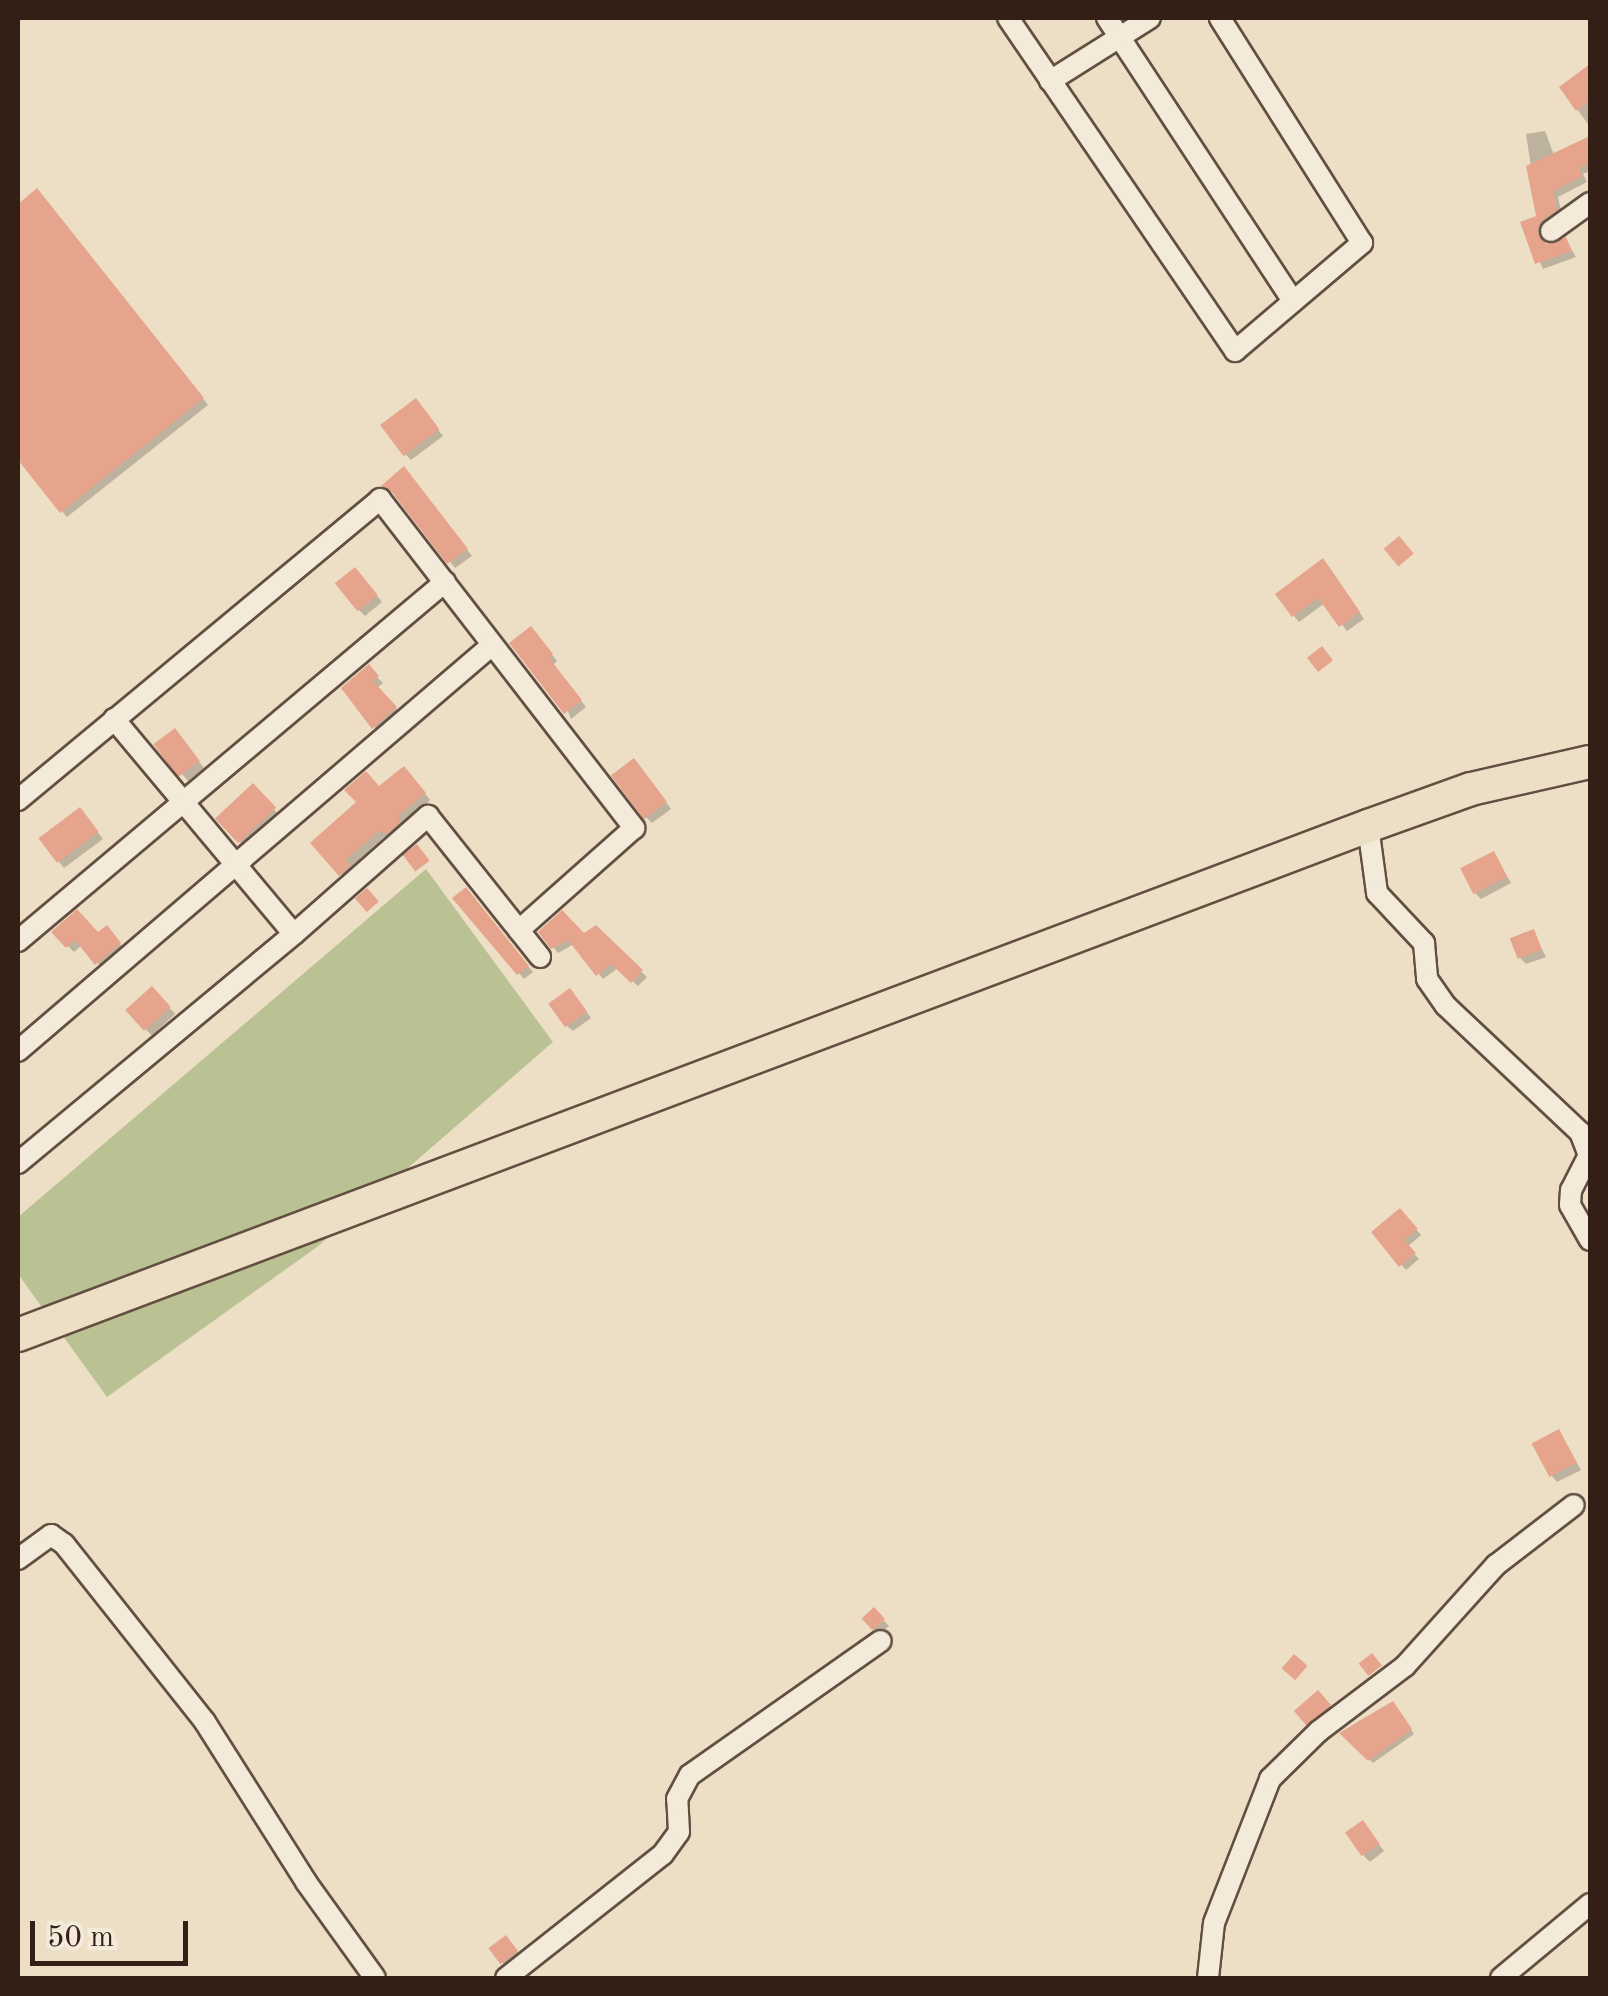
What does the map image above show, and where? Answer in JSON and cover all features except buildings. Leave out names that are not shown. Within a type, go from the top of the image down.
[{"type":"main road","points":[[18,1335],[1368,826],[1471,789],[1590,762]]},
{"type":"street","points":[[1008,18],[1235,351],[1362,243],[1220,18]]},
{"type":"street","points":[[1107,18],[1293,302]]},
{"type":"street","points":[[1050,81],[1150,18]]},
{"type":"street","points":[[1551,231],[1590,203]]},
{"type":"street","points":[[18,800],[380,499],[634,828],[518,930]]},
{"type":"street","points":[[18,942],[180,801],[445,582]]},
{"type":"street","points":[[18,1051],[492,645]]},
{"type":"street","points":[[114,718],[294,934]]},
{"type":"street","points":[[18,1163],[294,934],[428,816],[540,957]]},
{"type":"street","points":[[1368,826],[1377,893],[1424,943],[1428,979],[1445,1005],[1580,1132],[1589,1155],[1571,1190],[1570,1205],[1590,1240]]},
{"type":"street","points":[[1208,1978],[1214,1922],[1270,1778],[1319,1732],[1405,1666],[1496,1565],[1574,1505]]},
{"type":"street","points":[[18,1559],[51,1535],[64,1544],[204,1722],[306,1882],[375,1978]]},
{"type":"street","points":[[506,1978],[663,1854],[679,1832],[677,1799],[690,1775],[881,1642]]},
{"type":"street","points":[[1501,1978],[1590,1904]]},
{"type":"green space","points":[[426,869],[553,1042],[317,1247],[107,1397],[18,1274],[18,1217]]}]
